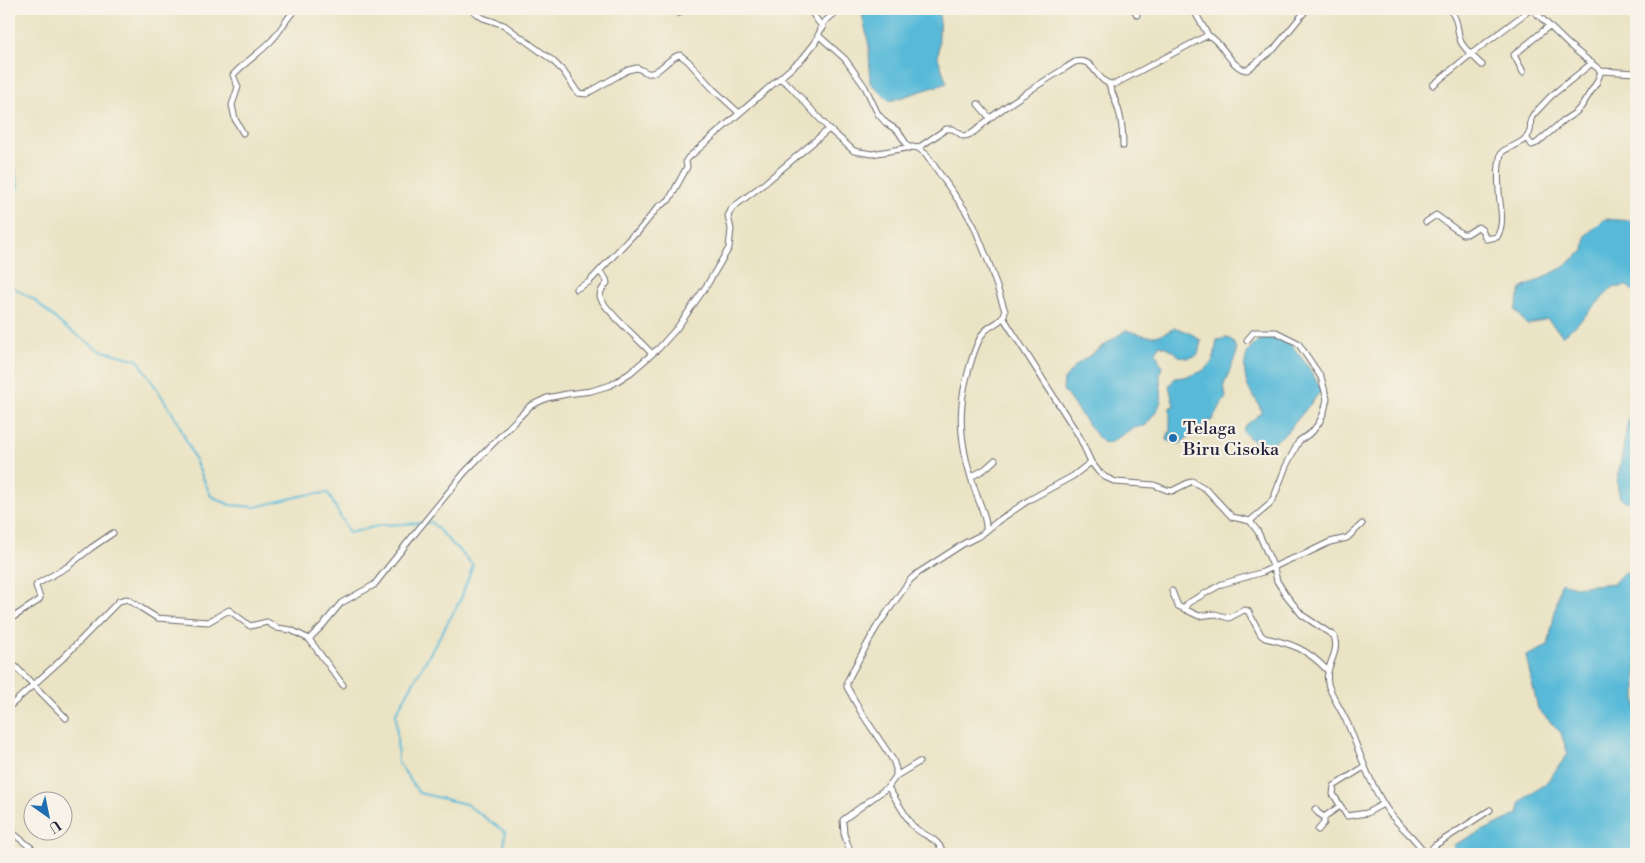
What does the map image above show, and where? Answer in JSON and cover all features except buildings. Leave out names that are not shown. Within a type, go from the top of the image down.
[{"type":"street","points":[[243,133],[235,119],[232,106],[238,87],[233,75],[260,53],[296,9]]},
{"type":"street","points":[[471,9],[483,18],[504,25],[552,60],[564,72],[578,93],[586,94],[623,73],[637,68],[653,73],[673,57],[680,55],[740,112]]},
{"type":"street","points":[[675,9],[679,13],[683,9]]},
{"type":"street","points":[[808,9],[823,28]]},
{"type":"street","points":[[1134,9],[1137,15]]},
{"type":"street","points":[[1193,9],[1208,35],[1215,38],[1242,70],[1247,70],[1274,49],[1307,9]]},
{"type":"street","points":[[1449,9],[1459,26],[1460,40],[1482,65]]},
{"type":"street","points":[[1433,85],[1532,9],[1568,44],[1601,71],[1636,72]]},
{"type":"street","points":[[576,289],[589,282],[658,207],[669,200],[687,167],[686,161],[688,158],[803,58],[815,43],[824,22],[835,13]]},
{"type":"street","points":[[1523,72],[1514,55],[1549,26]]},
{"type":"street","points":[[818,35],[848,63],[865,87],[878,114],[898,132],[909,148]]},
{"type":"street","points":[[1109,85],[1208,35]]},
{"type":"street","points":[[780,79],[848,146],[858,152],[872,154],[918,148],[946,129],[953,129],[963,136],[968,136],[990,118],[1036,87],[1081,60],[1086,62],[1109,85],[1119,105],[1123,146]]},
{"type":"street","points":[[1426,222],[1436,215],[1462,234],[1467,234],[1478,227],[1482,230],[1486,239],[1497,237],[1501,226],[1502,211],[1499,191],[1500,156],[1503,151],[1526,138],[1530,133],[1530,119],[1551,96],[1592,64]]},
{"type":"street","points":[[1526,138],[1533,145],[1575,113],[1597,82],[1601,71]]},
{"type":"street","points":[[978,104],[990,118]]},
{"type":"street","points":[[309,639],[341,603],[374,586],[465,472],[530,406],[547,398],[591,391],[611,385],[630,373],[652,354],[677,328],[707,285],[729,248],[731,230],[728,216],[729,211],[766,183],[829,129]]},
{"type":"street","points":[[918,148],[926,154],[945,180],[974,226],[1005,311],[1003,318],[983,333],[968,372],[962,401],[961,424],[971,477],[986,523],[986,530]]},
{"type":"street","points":[[599,271],[607,283],[601,291],[600,298],[611,313],[652,354]]},
{"type":"street","points":[[1003,318],[1079,436],[1091,462],[1105,477],[1116,482],[1154,485],[1172,491],[1188,482],[1197,484],[1206,489],[1232,517],[1250,521],[1258,532],[1274,568],[1277,581],[1302,616],[1334,636],[1336,650],[1327,677],[1330,688],[1349,727],[1364,767],[1383,804],[1427,854],[1434,846],[1490,810]]},
{"type":"street","points":[[1247,340],[1254,332],[1276,332],[1298,343],[1321,377],[1327,399],[1319,423],[1312,432],[1299,441],[1269,505],[1250,521]]},
{"type":"street","points":[[971,477],[985,469],[995,460]]},
{"type":"street","points":[[896,776],[893,760],[847,687],[847,682],[876,628],[914,576],[963,544],[981,535],[1029,500],[1073,476],[1091,462]]},
{"type":"street","points":[[1184,609],[1188,603],[1222,584],[1274,568],[1330,542],[1347,538],[1362,524]]},
{"type":"street","points":[[9,620],[38,601],[40,598],[36,587],[37,584],[67,567],[113,533]]},
{"type":"street","points":[[1172,591],[1178,606],[1199,616],[1215,614],[1225,618],[1247,610],[1265,638],[1298,646],[1328,670]]},
{"type":"street","points":[[9,707],[123,599],[127,599],[157,618],[208,622],[228,610],[249,626],[267,622],[277,628],[291,630],[309,639],[343,685]]},
{"type":"street","points":[[9,660],[66,718]]},
{"type":"street","points":[[852,854],[844,834],[843,820],[888,787],[896,776],[919,762]]},
{"type":"street","points":[[1364,767],[1334,786],[1333,794],[1340,806],[1350,817],[1374,810],[1383,804]]},
{"type":"street","points":[[888,787],[916,830],[932,837],[940,844],[944,854]]},
{"type":"street","points":[[1324,817],[1340,806]]},
{"type":"street","points":[[1315,809],[1324,817]]},
{"type":"street","points":[[1318,830],[1324,823],[1324,817]]},
{"type":"street","points":[[9,830],[39,854]]},
{"type":"water","points":[[861,9],[940,9],[938,58],[947,83],[890,101],[870,83],[869,46]]},
{"type":"water","points":[[1605,219],[1633,221],[1636,223],[1636,293],[1627,286],[1612,288],[1563,336],[1547,319],[1527,325],[1515,310],[1521,289],[1560,269],[1584,251],[1586,235]]},
{"type":"water","name":"Telaga Biru Cisoka","points":[[1175,328],[1195,336],[1201,341],[1198,355],[1186,358],[1181,357],[1159,345],[1156,353],[1162,367],[1160,376],[1161,396],[1157,411],[1145,426],[1134,427],[1110,443],[1103,443],[1063,390],[1064,380],[1076,365],[1126,330],[1156,336]]},
{"type":"water","points":[[1271,337],[1283,337],[1293,347],[1307,365],[1322,390],[1288,431],[1266,449],[1253,441],[1243,431],[1245,426],[1261,413],[1247,383],[1245,362],[1254,344]]},
{"type":"water","name":"Telaga Biru Cisoka","points":[[1226,338],[1232,340],[1236,348],[1236,355],[1224,385],[1226,397],[1212,420],[1199,427],[1180,444],[1166,440],[1170,430],[1170,407],[1174,406],[1169,386],[1175,378],[1191,375],[1206,368],[1213,360],[1217,340]]},
{"type":"water","points":[[1636,390],[1636,506],[1620,498],[1617,483],[1627,426]]},
{"type":"water","points":[[1636,570],[1636,854],[1456,854],[1453,845],[1518,814],[1521,801],[1546,783],[1568,754],[1561,733],[1538,709],[1526,656],[1548,646],[1561,582],[1574,587],[1614,583],[1623,573]]},
{"type":"waterway","points":[[9,160],[13,164],[18,185],[9,213]]},
{"type":"waterway","points":[[9,285],[33,299],[66,328],[100,350],[138,360],[177,420],[211,496],[230,505],[255,507],[305,495],[328,493],[349,533],[382,525],[421,523]]},
{"type":"waterway","points":[[426,523],[431,522],[473,565],[460,601],[396,713],[398,762],[419,793],[466,804],[505,832],[504,854]]},
{"type":"place","name":"Telaga Biru Cisoka","points":[[1173,438]]}]
